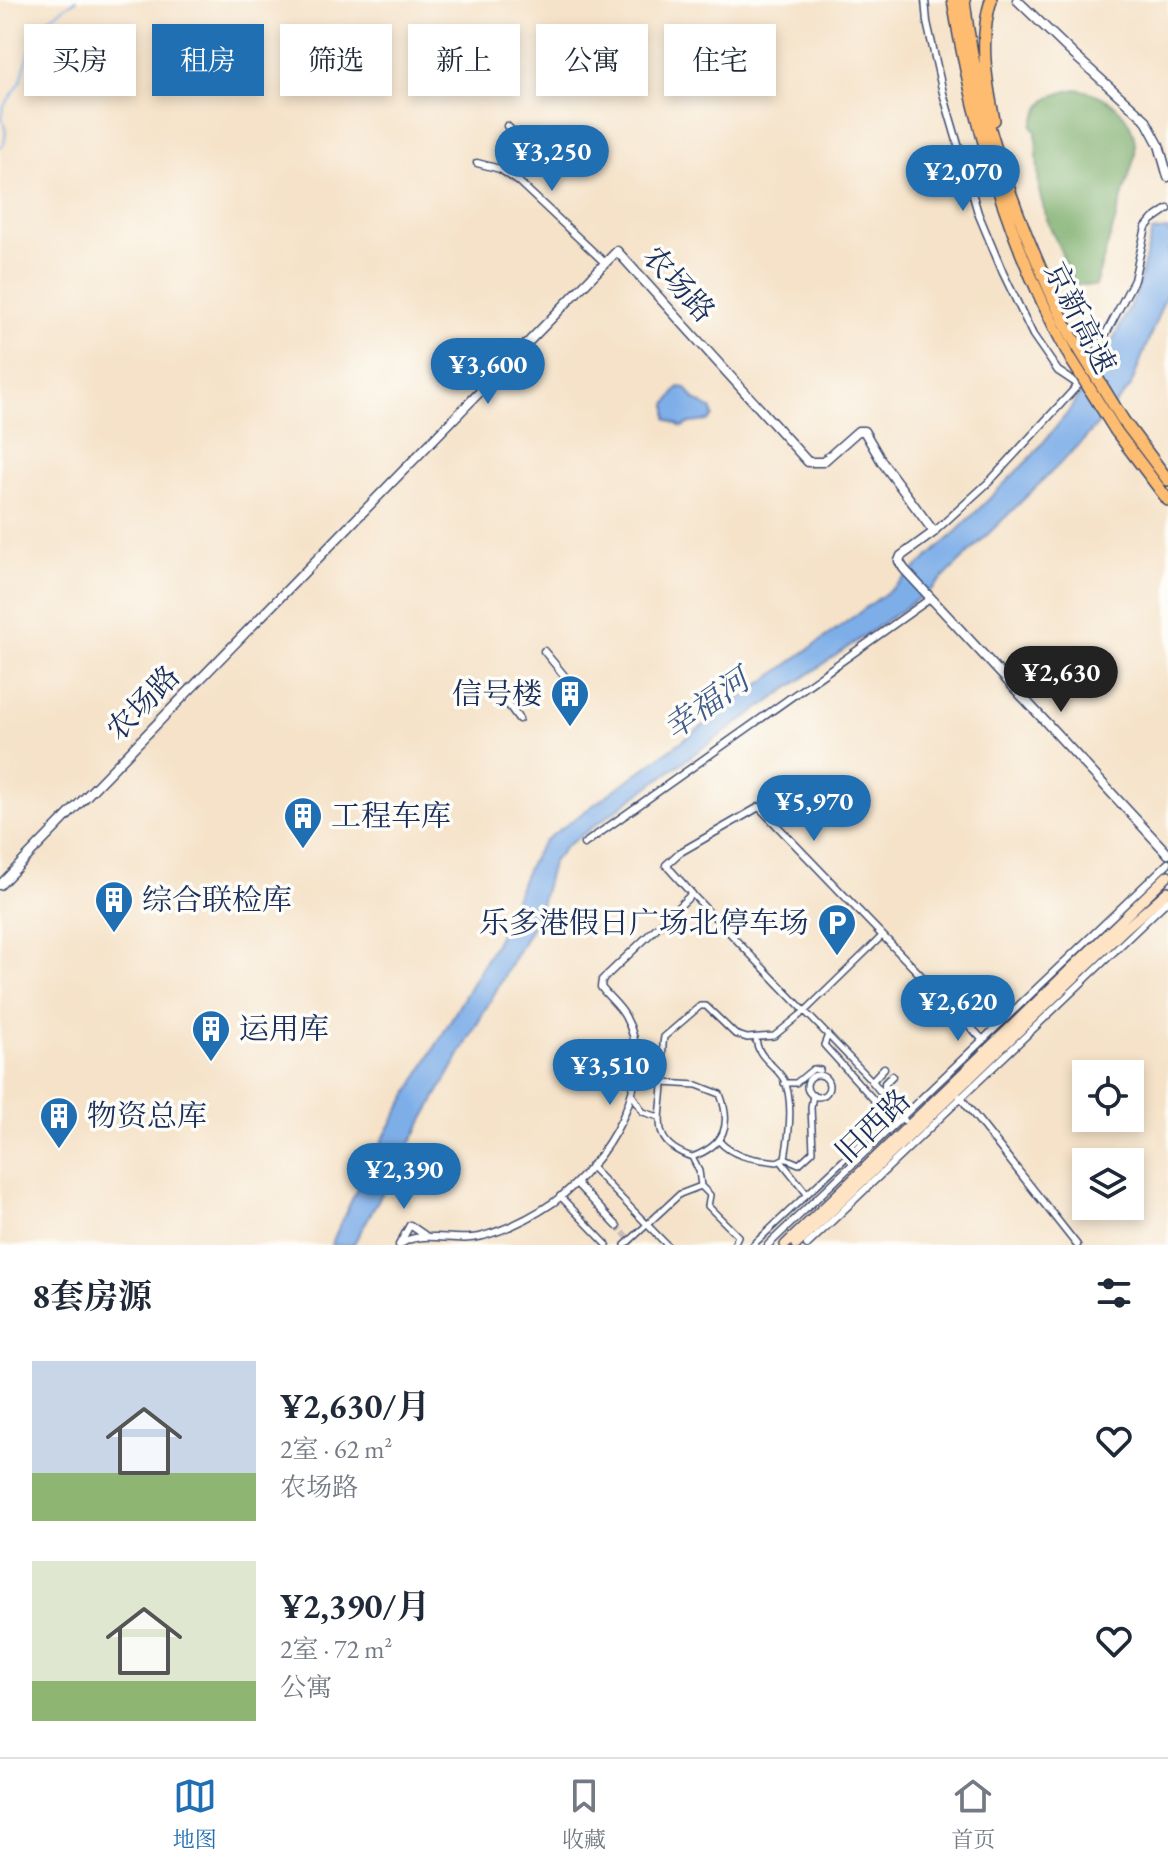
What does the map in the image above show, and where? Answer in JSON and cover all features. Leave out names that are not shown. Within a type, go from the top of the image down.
[{"type":"highway","name":"京新高速","points":[[953,0],[970,94],[985,153],[1037,290],[1071,359],[1116,431],[1168,500]]},
{"type":"highway","name":"京新高速","points":[[964,0],[980,94],[1019,217],[1049,288],[1078,347],[1123,420],[1168,480]]},
{"type":"highway","points":[[991,0],[986,25],[985,66],[995,125],[1016,190],[1019,217]]},
{"type":"main road","name":"旧西路","points":[[796,1245],[920,1133],[1168,875]]},
{"type":"main road","name":"旧西路","points":[[785,1245],[907,1118],[956,1093],[1168,891]]},
{"type":"street","points":[[925,0],[943,93],[978,213],[1033,335],[1058,371],[1079,385]]},
{"type":"street","points":[[1017,0],[1145,119],[1159,145],[1168,177]]},
{"type":"street","points":[[507,126],[534,152],[533,158],[516,180]]},
{"type":"street","points":[[477,163],[500,169],[516,180],[604,262]]},
{"type":"street","points":[[1168,209],[1146,227],[1134,280],[1079,385],[990,481],[934,532],[901,556],[899,561],[1168,854]]},
{"type":"street","name":"农场路","points":[[0,885],[617,251],[808,462],[823,462],[858,431],[864,431],[882,462],[934,532]]},
{"type":"street","points":[[584,844],[930,597]]},
{"type":"street","points":[[544,651],[567,679]]},
{"type":"street","points":[[496,688],[519,719]]},
{"type":"street","points":[[907,1118],[666,865],[679,853],[759,807],[983,1040]]},
{"type":"street","points":[[768,1245],[907,1118],[983,1040],[1168,863]]},
{"type":"street","points":[[399,1245],[411,1238],[426,1236],[468,1240],[483,1236],[519,1223],[576,1183],[616,1129],[631,1093],[635,1071],[633,1040],[625,1016],[601,984],[692,894]]},
{"type":"street","points":[[1077,1245],[956,1093],[1168,900]]},
{"type":"street","points":[[734,1245],[738,1236],[708,1206],[710,1195],[701,1186],[699,1171],[692,1157],[671,1148],[662,1135],[659,1117],[664,1037],[700,1006],[713,1011],[735,1034],[747,1038],[774,1036],[805,1011],[882,936]]},
{"type":"street","points":[[753,1245],[869,1136],[886,1116],[824,1045],[828,1035]]},
{"type":"street","points":[[756,1038],[757,1050],[784,1083],[789,1097],[783,1159],[807,1194]]},
{"type":"street","points":[[872,1081],[884,1068]]},
{"type":"street","points":[[719,1141],[728,1151],[745,1157],[777,1162],[783,1159],[799,1164],[813,1151],[813,1095],[807,1085],[813,1069],[820,1070]]},
{"type":"street","points":[[784,1083],[796,1083],[811,1075],[823,1076],[828,1085],[824,1094],[813,1095]]},
{"type":"street","points":[[807,1245],[920,1133],[885,1091],[885,1083],[892,1076]]},
{"type":"street","points":[[663,1083],[697,1085],[720,1094],[727,1125],[719,1141],[692,1157]]},
{"type":"street","points":[[631,1093],[643,1112],[659,1117]]},
{"type":"street","points":[[590,1166],[667,1245]]},
{"type":"street","points":[[576,1183],[617,1226]]},
{"type":"street","points":[[625,1245],[680,1194],[701,1186]]},
{"type":"street","points":[[560,1196],[607,1245]]},
{"type":"street","points":[[399,1245],[410,1225],[426,1236]]},
{"type":"green space","points":[[1077,89],[1112,103],[1127,120],[1135,143],[1135,156],[1095,286],[1075,284],[1047,220],[1039,191],[1036,132],[1032,125],[1048,99]]},
{"type":"water","points":[[1168,230],[1168,290],[1130,388],[1079,445],[932,589],[565,847],[552,863],[539,912],[530,930],[353,1245],[331,1245],[388,1130],[494,945],[529,866],[544,841],[893,588],[951,537],[1032,456],[1067,414],[1109,348],[1137,292],[1152,232]]},
{"type":"water","points":[[679,387],[686,388],[695,400],[712,410],[713,416],[709,421],[682,427],[667,419],[667,404]]},
{"type":"waterway","points":[[0,147],[4,144],[6,132],[2,117],[4,106],[20,83],[35,33],[40,24],[76,0]]},
{"type":"tunnel","points":[[617,1226],[635,1245]]},
{"type":"place","name":"信号楼","points":[[570,728]]},
{"type":"place","name":"工程车库","points":[[303,850]]},
{"type":"place","name":"综合联检库","points":[[114,934]]},
{"type":"place","name":"乐多港假日广场北停车场","points":[[837,957]]},
{"type":"place","name":"运用库","points":[[211,1063]]},
{"type":"place","name":"物资总库","points":[[59,1150]]},
{"type":"water label","name":"幸福河","points":[[706,704]]}]
